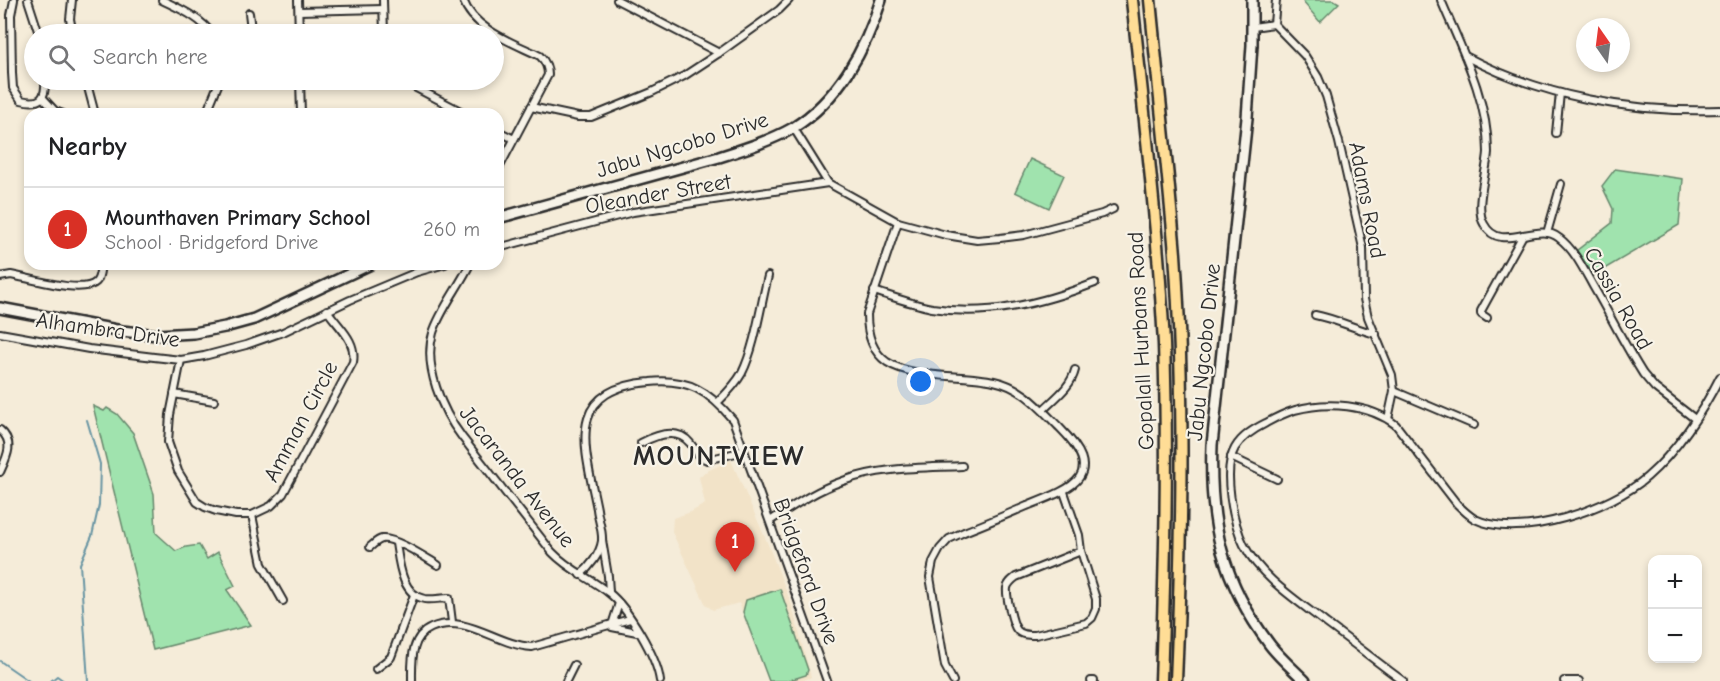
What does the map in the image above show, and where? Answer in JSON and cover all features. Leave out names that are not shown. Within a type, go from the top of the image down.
[{"type":"main road","name":"Jabu Ngcobo Drive","points":[[504,216],[746,149],[794,127],[820,105],[847,73],[864,45],[880,0]]},
{"type":"main road","name":"Gopalall Hurbans Road","points":[[1132,0],[1164,344],[1166,524],[1161,681]]},
{"type":"main road","name":"Gopalall Hurbans Road","points":[[1150,0],[1176,278],[1182,527],[1176,681]]},
{"type":"main road","name":"Jabu Ngcobo Drive","points":[[1252,0],[1247,118],[1212,446],[1213,513],[1218,541],[1230,579],[1248,613],[1271,646],[1305,681]]},
{"type":"main road","points":[[0,308],[122,331],[157,335],[194,333],[254,319],[358,270]]},
{"type":"street","points":[[14,0],[11,15],[13,88],[21,100],[29,102],[43,98],[46,90]]},
{"type":"street","points":[[28,0],[36,24]]},
{"type":"street","points":[[71,24],[72,0]]},
{"type":"street","points":[[162,0],[203,24]]},
{"type":"street","points":[[298,0],[299,24]]},
{"type":"street","points":[[383,0],[384,24]]},
{"type":"street","points":[[463,0],[474,18],[484,24]]},
{"type":"street","points":[[617,0],[719,53]]},
{"type":"street","points":[[531,107],[578,117],[591,117],[652,92],[684,76],[719,53],[789,0]]},
{"type":"street","points":[[1252,27],[1274,24],[1276,0]]},
{"type":"street","points":[[1441,0],[1465,56],[1486,125],[1488,157],[1480,209],[1482,221],[1488,231],[1499,237],[1511,238],[1547,233],[1562,184]]},
{"type":"street","points":[[299,11],[383,9]]},
{"type":"street","points":[[249,14],[250,24]]},
{"type":"street","name":"Adams Road","points":[[1274,24],[1305,56],[1326,96],[1339,142],[1362,248],[1364,299],[1368,318],[1392,375],[1394,391],[1388,419]]},
{"type":"street","points":[[504,36],[545,61],[548,68],[548,75],[504,158]]},
{"type":"street","points":[[1465,56],[1513,79],[1560,93],[1670,110],[1720,110]]},
{"type":"street","points":[[89,90],[93,108]]},
{"type":"street","points":[[208,108],[216,90]]},
{"type":"street","points":[[300,90],[301,108]]},
{"type":"street","points":[[420,90],[455,108]]},
{"type":"street","points":[[1556,133],[1560,93]]},
{"type":"street","points":[[43,98],[52,108]]},
{"type":"street","points":[[794,127],[828,183],[898,222],[946,235],[977,240],[1024,235],[1113,209]]},
{"type":"street","points":[[504,133],[514,139]]},
{"type":"street","name":"Oleander Street","points":[[504,246],[633,212],[828,183]]},
{"type":"street","points":[[898,222],[867,314],[867,329],[872,344],[885,361],[902,370],[996,381],[1016,389],[1028,396],[1073,441],[1080,450],[1082,458],[1079,478],[1064,492],[964,532],[949,539],[940,549],[933,562],[930,577],[945,666],[953,681]]},
{"type":"street","name":"Cassia Road","points":[[1547,233],[1559,237],[1579,262],[1649,381],[1695,419]]},
{"type":"street","points":[[1487,318],[1481,314],[1481,311],[1523,236]]},
{"type":"street","points":[[0,277],[11,275],[76,288],[87,287],[95,283],[100,270]]},
{"type":"street","name":"Alhambra Drive","points":[[0,333],[89,349],[181,360],[246,345],[283,332],[327,310],[397,280],[427,270]]},
{"type":"street","name":"Jacaranda Avenue","points":[[467,270],[433,331],[430,359],[441,401],[449,419],[564,565],[609,592],[619,602],[653,658],[660,681]]},
{"type":"street","points":[[718,402],[743,372],[768,276]]},
{"type":"street","points":[[874,291],[931,308],[995,310],[1046,301],[1095,283]]},
{"type":"street","name":"Amman Circle","points":[[252,515],[271,506],[283,494],[353,362],[355,352],[351,341],[327,310]]},
{"type":"street","points":[[1315,315],[1326,317],[1360,331],[1376,334]]},
{"type":"street","points":[[181,360],[168,442],[178,471],[197,502],[206,507],[236,515],[252,515],[262,564],[283,602]]},
{"type":"street","points":[[1042,410],[1067,387],[1073,379],[1075,370]]},
{"type":"street","points":[[1402,681],[1311,611],[1254,563],[1243,544],[1235,521],[1230,483],[1231,457],[1239,441],[1252,429],[1295,410],[1332,405],[1352,407],[1388,419],[1396,425],[1467,514],[1486,523],[1513,525],[1541,523],[1591,509],[1636,485],[1653,470],[1695,419],[1720,377]]},
{"type":"street","name":"Bridgeford Drive","points":[[609,592],[586,453],[584,429],[588,417],[595,404],[605,394],[619,387],[638,382],[666,380],[696,387],[718,402],[733,420],[827,681]]},
{"type":"street","points":[[1394,391],[1473,425]]},
{"type":"street","points":[[174,394],[214,402]]},
{"type":"street","points":[[0,430],[8,438],[10,444],[0,472]]},
{"type":"street","points":[[641,443],[650,438],[672,433],[687,440],[699,456],[706,460],[744,451]]},
{"type":"street","points":[[1231,457],[1277,479]]},
{"type":"street","points":[[770,521],[813,494],[844,480],[883,471],[962,466]]},
{"type":"street","points":[[1064,492],[1079,535],[1081,551],[1096,599],[1096,609],[1092,618],[1086,623],[1035,635],[1026,636],[1018,632],[1009,602],[1007,589],[1010,582],[1016,577],[1081,551]]},
{"type":"street","points":[[370,547],[383,539],[396,543],[438,565]]},
{"type":"street","points":[[580,575],[588,569],[596,557],[602,540]]},
{"type":"street","points":[[396,543],[403,578],[414,595],[425,598],[449,598],[452,622]]},
{"type":"street","points":[[376,669],[391,657],[414,595]]},
{"type":"street","points":[[610,625],[619,602]]},
{"type":"street","points":[[412,681],[412,659],[415,646],[426,630],[438,625],[452,622],[518,646],[532,647],[630,619]]},
{"type":"street","points":[[610,625],[638,632]]},
{"type":"street","points":[[566,681],[574,665]]},
{"type":"street","points":[[1564,681],[1579,681]]},
{"type":"shaded area","points":[[731,460],[791,603],[811,677],[802,681],[769,681],[739,603],[713,610],[706,605],[672,532],[673,518],[705,504],[699,477]]},
{"type":"green space","points":[[1304,0],[1334,0],[1339,3],[1320,22],[1303,2]]},
{"type":"green space","points":[[1030,159],[1064,175],[1049,208],[1015,192]]},
{"type":"green space","points":[[1615,169],[1683,179],[1679,225],[1594,275],[1576,251],[1612,223],[1613,209],[1602,186]]},
{"type":"green space","points":[[93,406],[104,411],[107,408],[117,414],[133,433],[154,494],[156,533],[176,551],[199,545],[207,559],[218,552],[235,586],[227,590],[251,625],[153,650]]},
{"type":"green space","points":[[780,589],[808,670],[806,675],[787,681],[769,681],[743,612],[746,600]]},
{"type":"waterway","points":[[87,420],[100,464],[99,505],[92,536],[80,564],[88,681]]},
{"type":"waterway","points":[[0,661],[29,681]]},
{"type":"waterway","points":[[51,681],[57,676],[64,681]]},
{"type":"place","name":"Mounthaven Primary School","points":[[735,572]]},
{"type":"district","name":"MOUNTVIEW","points":[[719,455]]}]
